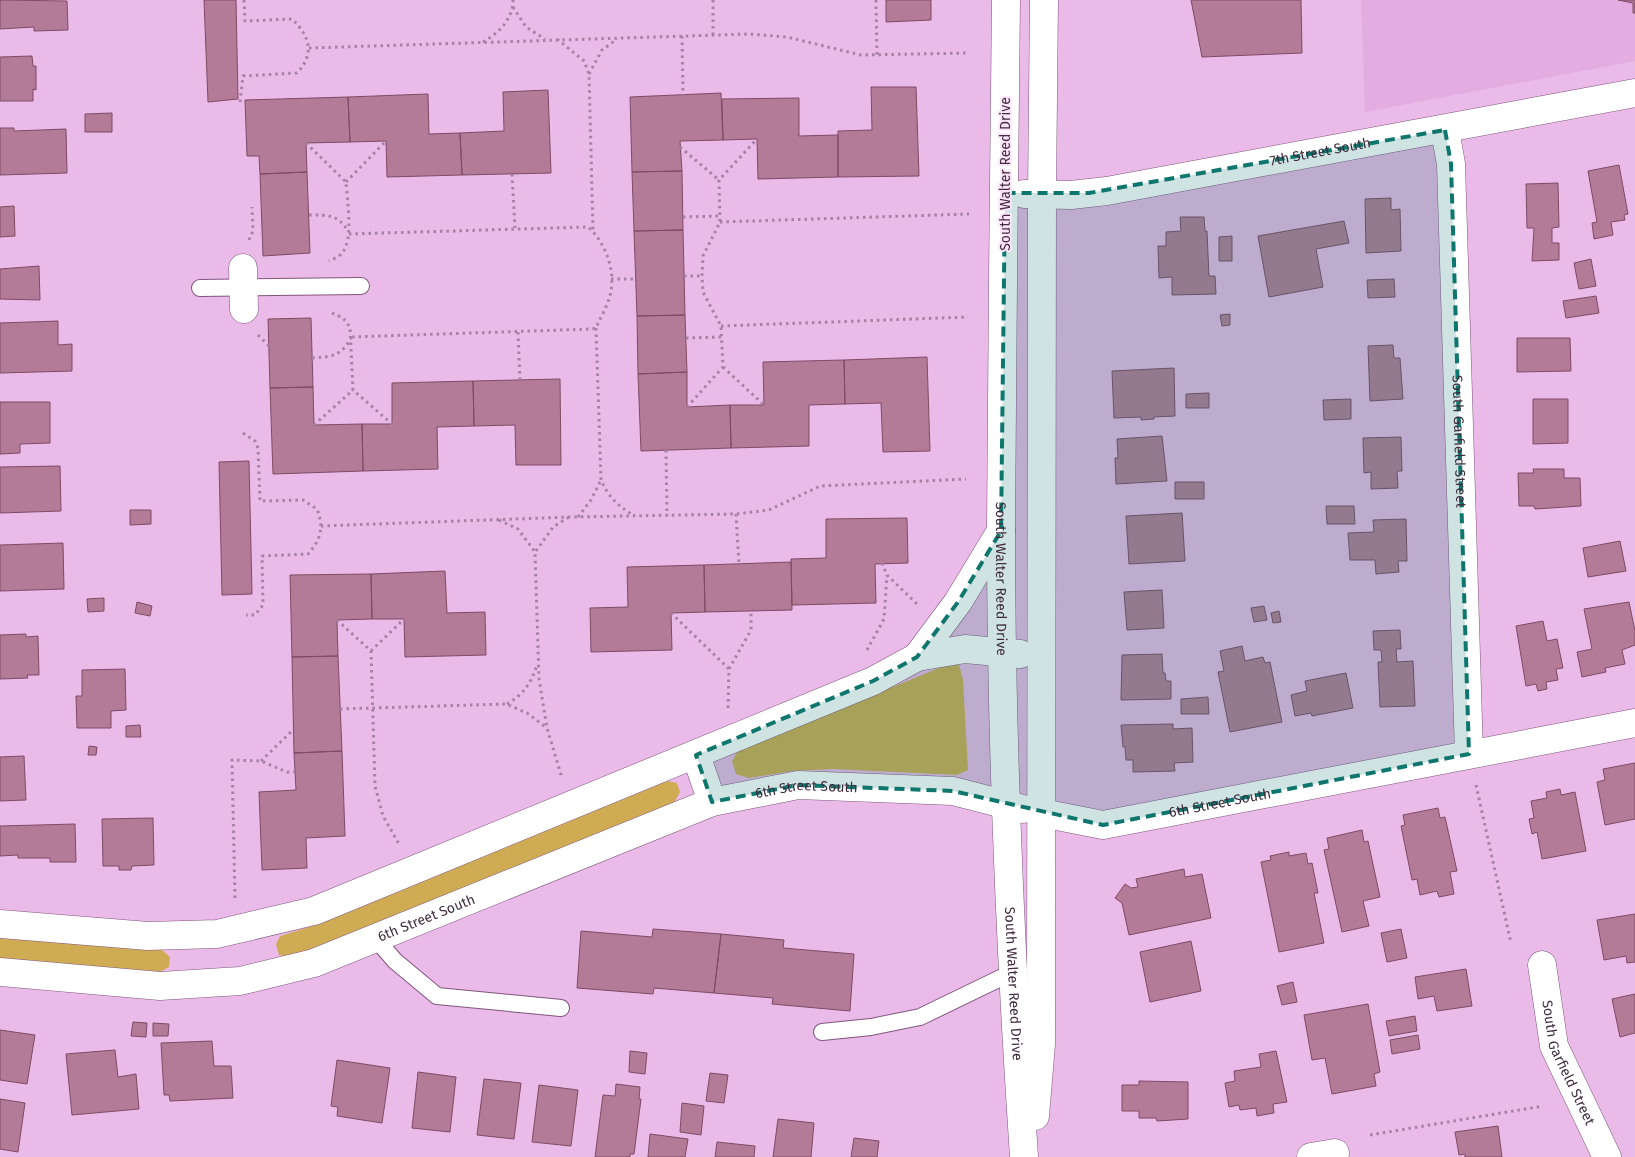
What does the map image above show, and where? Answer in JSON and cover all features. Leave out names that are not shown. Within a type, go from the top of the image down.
[{"type":"street","name":"South Walter Reed Drive","points":[[1006,0],[1001,531],[1013,972],[1024,1157]]},
{"type":"street","name":"South Walter Reed Drive","points":[[1031,1157],[1041,1044],[1044,0]]},
{"type":"street","name":"7th Street South","points":[[1005,193],[1071,195],[1107,191],[1445,130],[1635,93]]},
{"type":"street","name":"South Garfield Street","points":[[1445,130],[1451,164],[1472,766]]},
{"type":"street","points":[[917,657],[958,602],[1001,531]]},
{"type":"street","points":[[0,924],[148,936],[217,934],[314,911],[873,681],[917,657],[965,649],[1042,656]]},
{"type":"street","name":"6th Street South","points":[[0,972],[160,986],[240,981],[314,963],[712,802],[798,785],[953,791],[1042,814],[1103,825],[1472,766],[1635,723]]},
{"type":"street","points":[[696,755],[712,802]]},
{"type":"street","name":"South Garfield Street","points":[[1542,965],[1554,1046],[1607,1157]]},
{"type":"lane","points":[[200,288],[244,278],[361,286]]},
{"type":"lane","points":[[375,938],[395,962],[436,996],[561,1008]]},
{"type":"lane","points":[[822,1032],[871,1027],[920,1017],[1013,972]]},
{"type":"path","points":[[240,102],[243,76],[297,73],[308,58],[309,48],[304,32],[292,19],[245,21],[244,0]]},
{"type":"path","points":[[480,43],[501,29],[513,7],[513,0]]},
{"type":"path","points":[[712,0],[713,35]]},
{"type":"path","points":[[876,0],[877,55]]},
{"type":"path","points":[[513,7],[526,27],[545,40]]},
{"type":"path","points":[[309,48],[768,34],[860,56],[968,53]]},
{"type":"path","points":[[682,36],[683,95]]},
{"type":"path","points":[[589,74],[602,50],[618,38]]},
{"type":"path","points":[[557,39],[584,61],[589,74],[593,232]]},
{"type":"path","points":[[718,180],[757,139]]},
{"type":"path","points":[[346,182],[386,141]]},
{"type":"path","points":[[306,143],[346,182],[349,234]]},
{"type":"path","points":[[680,147],[718,180],[720,216],[720,222],[703,256],[702,276],[703,292],[722,326],[723,367],[687,407]]},
{"type":"path","points":[[512,174],[516,228]]},
{"type":"path","points":[[244,278],[253,231],[252,207]]},
{"type":"path","points":[[720,222],[969,214]]},
{"type":"path","points":[[309,215],[331,215],[338,218],[349,234]]},
{"type":"path","points":[[683,217],[720,216]]},
{"type":"path","points":[[349,234],[588,226],[611,264],[612,290],[596,328],[601,480],[609,496],[617,505],[636,516]]},
{"type":"path","points":[[684,276],[702,276]]},
{"type":"path","points":[[611,279],[635,278]]},
{"type":"path","points":[[722,326],[968,317]]},
{"type":"path","points":[[351,337],[596,328]]},
{"type":"path","points":[[518,332],[520,380]]},
{"type":"path","points":[[312,358],[333,357],[347,345],[351,337]]},
{"type":"path","points":[[351,337],[353,390],[392,424]]},
{"type":"path","points":[[686,338],[722,337]]},
{"type":"path","points":[[723,367],[764,405]]},
{"type":"path","points":[[314,425],[353,390]]},
{"type":"path","points":[[243,433],[255,441],[258,448],[260,501],[303,500],[317,509],[321,526],[318,542],[308,554],[262,556],[262,605],[255,615],[246,615]]},
{"type":"path","points":[[666,450],[667,516]]},
{"type":"path","points":[[321,526],[496,519],[736,514],[769,510],[820,486],[966,479]]},
{"type":"path","points":[[578,517],[591,500],[601,480]]},
{"type":"path","points":[[736,514],[739,564]]},
{"type":"path","points":[[535,552],[553,528],[570,517]]},
{"type":"path","points":[[496,519],[518,529],[535,552],[538,660],[547,728],[562,778]]},
{"type":"path","points":[[867,652],[884,619],[887,576],[882,563]]},
{"type":"path","points":[[887,576],[923,610]]},
{"type":"path","points":[[728,708],[729,669],[751,630],[751,611]]},
{"type":"path","points":[[671,613],[729,669]]},
{"type":"path","points":[[371,651],[404,619]]},
{"type":"path","points":[[337,620],[371,651],[375,786],[383,816],[399,845]]},
{"type":"path","points":[[506,704],[529,686],[538,660]]},
{"type":"path","points":[[340,709],[506,704],[527,713],[547,728]]},
{"type":"path","points":[[261,761],[294,729]]},
{"type":"path","points":[[235,899],[232,760],[261,761],[287,772],[295,772]]},
{"type":"path","points":[[1472,766],[1511,943]]},
{"type":"path","points":[[1370,1135],[1543,1106]]},
{"type":"highlighted area","points":[[1445,130],[1451,164],[1469,754],[1103,825],[953,791],[798,785],[712,802],[696,755],[873,681],[917,657],[958,602],[1001,531],[1005,193],[1089,193]]},
{"type":"shaded area","points":[[1361,0],[1635,0],[1635,61],[1365,112]]},
{"type":"shaded area","points":[[951,663],[959,665],[963,680],[968,770],[957,775],[833,769],[792,771],[749,778],[736,774],[732,761],[738,751]]},
{"type":"shaded area","points":[[667,781],[677,783],[680,792],[674,803],[350,935],[287,957],[279,955],[276,944],[280,936],[309,927],[369,903]]},
{"type":"shaded area","points":[[0,936],[162,950],[170,957],[169,967],[160,972],[0,958]]},
{"type":"building","points":[[0,0],[67,1],[68,30],[34,31],[34,27],[0,29]]},
{"type":"building","points":[[204,0],[236,0],[238,99],[208,102]]},
{"type":"building","points":[[886,0],[931,0],[931,20],[886,22]]},
{"type":"building","points":[[1191,0],[1301,0],[1302,53],[1202,57]]},
{"type":"building","points":[[1618,0],[1635,0],[1635,13],[1633,13],[1633,3]]},
{"type":"building","points":[[32,56],[33,66],[36,66],[36,90],[33,89],[33,101],[0,101],[0,57]]},
{"type":"building","points":[[871,87],[916,87],[919,176],[838,177],[838,131],[872,130]]},
{"type":"building","points":[[548,90],[551,173],[462,175],[460,133],[504,131],[503,92]]},
{"type":"building","points":[[721,93],[723,140],[680,141],[682,171],[632,172],[630,97]]},
{"type":"building","points":[[428,94],[429,134],[460,133],[462,175],[387,177],[386,141],[350,142],[348,97]]},
{"type":"building","points":[[348,97],[350,142],[306,143],[307,172],[260,174],[259,156],[247,156],[245,100]]},
{"type":"building","points":[[799,98],[799,136],[838,135],[838,177],[758,179],[757,139],[723,140],[722,99]]},
{"type":"building","points":[[112,113],[112,132],[85,132],[85,114]]},
{"type":"building","points":[[0,128],[14,128],[14,131],[66,129],[67,173],[0,175]]},
{"type":"building","points":[[1619,165],[1628,214],[1624,215],[1625,220],[1611,222],[1613,235],[1594,239],[1592,223],[1597,222],[1588,171]]},
{"type":"building","points":[[682,171],[683,230],[634,231],[632,172]]},
{"type":"building","points":[[307,172],[310,253],[263,256],[260,174]]},
{"type":"building","points":[[1558,183],[1559,227],[1552,228],[1552,243],[1559,243],[1559,260],[1532,261],[1534,228],[1527,228],[1526,184]]},
{"type":"building","points":[[1391,198],[1391,210],[1400,209],[1401,251],[1366,253],[1365,199]]},
{"type":"building","points":[[14,206],[15,236],[0,237],[0,207]]},
{"type":"building","points":[[1180,217],[1204,217],[1205,231],[1207,231],[1209,276],[1215,276],[1216,294],[1172,295],[1172,277],[1159,278],[1158,246],[1166,246],[1166,232],[1181,231]]},
{"type":"building","points":[[1344,221],[1349,243],[1316,249],[1323,287],[1269,297],[1258,236]]},
{"type":"building","points":[[683,230],[685,315],[637,316],[634,231]]},
{"type":"building","points":[[1232,236],[1232,261],[1219,261],[1219,237]]},
{"type":"building","points":[[1591,259],[1596,286],[1579,289],[1574,263]]},
{"type":"building","points":[[39,266],[40,300],[0,299],[0,269]]},
{"type":"building","points":[[1394,279],[1395,297],[1368,298],[1367,280]]},
{"type":"building","points":[[1596,296],[1599,313],[1566,318],[1563,301]]},
{"type":"building","points":[[1230,314],[1230,325],[1222,326],[1220,315]]},
{"type":"building","points":[[685,315],[687,372],[638,374],[637,316]]},
{"type":"building","points":[[311,318],[313,387],[270,388],[268,319]]},
{"type":"building","points":[[58,321],[58,345],[72,344],[72,371],[0,373],[0,323]]},
{"type":"building","points":[[1517,338],[1570,338],[1571,371],[1517,372]]},
{"type":"building","points":[[1393,345],[1394,358],[1400,358],[1403,399],[1370,401],[1368,346]]},
{"type":"building","points":[[927,357],[930,451],[883,452],[881,403],[845,404],[844,360]]},
{"type":"building","points":[[844,360],[845,404],[809,405],[809,446],[731,448],[730,405],[764,405],[763,362]]},
{"type":"building","points":[[1174,368],[1175,416],[1141,420],[1141,417],[1114,418],[1112,371]]},
{"type":"building","points":[[687,372],[687,407],[730,405],[731,448],[641,451],[638,374]]},
{"type":"building","points":[[560,379],[561,465],[516,465],[515,425],[474,426],[473,381]]},
{"type":"building","points":[[473,381],[474,426],[437,427],[438,469],[363,471],[362,424],[392,424],[392,383]]},
{"type":"building","points":[[313,387],[314,425],[362,424],[363,471],[273,474],[270,388]]},
{"type":"building","points":[[1209,393],[1209,408],[1186,408],[1186,394]]},
{"type":"building","points":[[1351,399],[1351,419],[1324,420],[1323,400]]},
{"type":"building","points":[[1533,399],[1568,399],[1568,443],[1533,444]]},
{"type":"building","points":[[0,402],[50,402],[50,443],[20,444],[20,453],[0,454]]},
{"type":"building","points":[[1162,436],[1167,481],[1116,484],[1115,458],[1118,458],[1117,439]]},
{"type":"building","points":[[1401,437],[1402,471],[1397,471],[1398,488],[1371,489],[1371,472],[1364,473],[1363,438]]},
{"type":"building","points":[[249,461],[252,594],[222,595],[219,462]]},
{"type":"building","points":[[60,466],[61,511],[0,513],[0,467]]},
{"type":"building","points":[[1533,469],[1564,469],[1564,478],[1580,478],[1581,506],[1535,509],[1534,506],[1519,506],[1518,473],[1534,473]]},
{"type":"building","points":[[1175,482],[1204,482],[1204,499],[1175,499]]},
{"type":"building","points":[[1326,506],[1354,506],[1355,524],[1327,524]]},
{"type":"building","points":[[130,510],[151,510],[151,524],[130,525]]},
{"type":"building","points":[[1182,513],[1185,561],[1129,564],[1126,516]]},
{"type":"building","points":[[907,518],[908,563],[875,564],[876,603],[792,605],[791,559],[826,558],[826,519]]},
{"type":"building","points":[[1406,519],[1407,561],[1398,561],[1399,572],[1376,574],[1375,560],[1350,560],[1348,533],[1374,532],[1373,520]]},
{"type":"building","points":[[1620,541],[1626,571],[1588,577],[1583,548]]},
{"type":"building","points":[[63,543],[64,589],[0,591],[0,545]]},
{"type":"building","points":[[791,562],[792,610],[705,612],[704,565]]},
{"type":"building","points":[[704,565],[705,612],[671,613],[672,650],[591,652],[590,608],[628,607],[627,567]]},
{"type":"building","points":[[445,571],[447,613],[485,612],[486,655],[405,657],[404,619],[372,619],[371,574]]},
{"type":"building","points":[[371,574],[372,619],[337,620],[338,656],[292,657],[290,575]]},
{"type":"building","points":[[1162,590],[1164,628],[1127,630],[1124,592]]},
{"type":"building","points":[[104,598],[104,611],[88,612],[87,599]]},
{"type":"building","points":[[137,602],[152,606],[150,616],[135,613]]},
{"type":"building","points":[[1629,602],[1635,631],[1635,645],[1622,650],[1625,664],[1605,668],[1606,672],[1582,677],[1577,652],[1592,649],[1584,609]]},
{"type":"building","points":[[1264,606],[1267,620],[1254,622],[1251,608]]},
{"type":"building","points":[[1279,611],[1281,622],[1273,623],[1271,613]]},
{"type":"building","points":[[1543,621],[1547,641],[1557,639],[1563,668],[1556,669],[1558,680],[1546,682],[1547,689],[1538,691],[1536,684],[1526,686],[1516,626]]},
{"type":"building","points":[[1400,630],[1401,649],[1396,649],[1397,662],[1413,661],[1415,706],[1380,707],[1378,662],[1382,662],[1381,650],[1374,650],[1373,631]]},
{"type":"building","points":[[26,634],[26,637],[38,636],[39,675],[27,675],[28,678],[0,679],[0,635]]},
{"type":"building","points":[[1242,646],[1245,661],[1263,657],[1265,663],[1270,662],[1282,722],[1230,732],[1218,672],[1224,671],[1220,651]]},
{"type":"building","points":[[1162,654],[1163,673],[1165,673],[1166,681],[1171,681],[1171,699],[1121,700],[1122,655]]},
{"type":"building","points":[[338,656],[342,751],[294,753],[292,657]]},
{"type":"building","points":[[125,669],[126,710],[111,711],[111,728],[77,728],[76,696],[82,696],[82,670]]},
{"type":"building","points":[[1346,673],[1353,708],[1312,716],[1311,713],[1295,716],[1291,695],[1307,691],[1305,681]]},
{"type":"building","points":[[1208,697],[1209,714],[1181,714],[1181,699]]},
{"type":"building","points":[[1173,724],[1173,729],[1192,728],[1193,762],[1174,763],[1175,771],[1133,772],[1133,760],[1126,760],[1121,725]]},
{"type":"building","points":[[140,725],[141,737],[126,737],[126,726]]},
{"type":"building","points":[[89,746],[97,747],[96,755],[88,755]]},
{"type":"building","points":[[342,751],[345,836],[306,838],[307,868],[262,870],[259,792],[296,790],[294,753]]},
{"type":"building","points":[[24,756],[26,800],[0,801],[0,757]]},
{"type":"building","points":[[1635,763],[1635,819],[1605,825],[1597,782],[1605,780],[1603,769]]},
{"type":"building","points":[[1560,789],[1561,795],[1575,792],[1586,851],[1542,859],[1537,832],[1532,834],[1529,819],[1534,818],[1531,801],[1547,798],[1546,792]]},
{"type":"building","points":[[1438,808],[1440,818],[1445,817],[1457,871],[1450,872],[1454,894],[1439,897],[1437,891],[1420,895],[1417,879],[1412,880],[1401,826],[1405,825],[1403,815]]},
{"type":"building","points":[[153,818],[154,865],[132,866],[131,870],[119,870],[119,866],[103,866],[102,819]]},
{"type":"building","points":[[75,824],[76,862],[50,862],[50,858],[18,858],[18,855],[0,856],[0,826]]},
{"type":"building","points":[[1362,830],[1364,842],[1368,841],[1380,897],[1363,901],[1369,926],[1342,932],[1324,850],[1329,849],[1327,838]]},
{"type":"building","points":[[1289,852],[1289,856],[1306,853],[1308,864],[1312,863],[1318,893],[1314,893],[1324,943],[1279,952],[1261,862],[1271,860],[1270,856]]},
{"type":"building","points":[[1184,869],[1185,877],[1202,874],[1211,918],[1129,935],[1122,903],[1115,898],[1125,884],[1131,888],[1138,887],[1136,879]]},
{"type":"building","points":[[1635,914],[1635,962],[1627,963],[1626,956],[1604,960],[1597,920]]},
{"type":"building","points":[[653,929],[721,934],[714,993],[654,988],[653,994],[577,988],[581,931],[652,937]]},
{"type":"building","points":[[1401,929],[1407,958],[1387,962],[1381,933]]},
{"type":"building","points":[[721,934],[784,940],[783,948],[854,954],[850,1011],[772,1004],[773,998],[714,993]]},
{"type":"building","points":[[1191,941],[1201,991],[1150,1002],[1140,952]]},
{"type":"building","points":[[1466,969],[1472,1006],[1437,1011],[1434,996],[1418,999],[1415,977]]},
{"type":"building","points":[[1293,982],[1297,1002],[1282,1005],[1277,986]]},
{"type":"building","points":[[1635,994],[1635,1033],[1620,1037],[1612,999]]},
{"type":"building","points":[[1368,1004],[1380,1072],[1374,1074],[1376,1086],[1332,1094],[1325,1058],[1312,1060],[1304,1015]]},
{"type":"building","points":[[1415,1016],[1417,1031],[1389,1036],[1386,1021]]},
{"type":"building","points":[[133,1022],[147,1023],[146,1037],[131,1036]]},
{"type":"building","points":[[153,1023],[169,1024],[168,1036],[153,1036]]},
{"type":"building","points":[[0,1030],[35,1035],[27,1084],[0,1080]]},
{"type":"building","points":[[1418,1035],[1420,1049],[1392,1054],[1390,1040]]},
{"type":"building","points":[[212,1041],[214,1066],[231,1066],[233,1098],[170,1101],[169,1095],[164,1095],[161,1043]]},
{"type":"building","points":[[115,1050],[118,1077],[136,1074],[139,1109],[72,1115],[66,1054]]},
{"type":"building","points":[[630,1051],[647,1053],[645,1074],[629,1072]]},
{"type":"building","points":[[1276,1051],[1287,1102],[1273,1104],[1274,1113],[1257,1116],[1256,1108],[1240,1110],[1239,1105],[1229,1107],[1225,1083],[1235,1081],[1234,1071],[1261,1067],[1259,1054]]},
{"type":"building","points":[[337,1060],[390,1068],[382,1123],[337,1116],[338,1107],[331,1106]]},
{"type":"building","points":[[418,1072],[456,1077],[450,1132],[412,1128]]},
{"type":"building","points":[[710,1073],[728,1075],[724,1103],[706,1101]]},
{"type":"building","points":[[484,1079],[521,1083],[514,1139],[477,1135]]},
{"type":"building","points":[[1139,1081],[1188,1082],[1188,1119],[1157,1121],[1156,1118],[1139,1118],[1139,1111],[1122,1111],[1122,1085],[1139,1085]]},
{"type":"building","points":[[616,1084],[640,1087],[639,1099],[641,1099],[634,1154],[630,1154],[630,1157],[595,1157],[603,1095],[615,1096]]},
{"type":"building","points":[[539,1085],[578,1090],[571,1146],[532,1142]]},
{"type":"building","points":[[0,1099],[25,1103],[18,1152],[0,1149]]},
{"type":"building","points":[[682,1103],[704,1106],[701,1135],[680,1132]]},
{"type":"building","points":[[778,1119],[814,1123],[811,1157],[773,1157]]},
{"type":"building","points":[[1498,1126],[1502,1157],[1465,1157],[1465,1154],[1459,1155],[1455,1132]]},
{"type":"building","points":[[650,1134],[688,1139],[685,1157],[648,1157]]},
{"type":"building","points":[[854,1138],[879,1141],[877,1157],[851,1157]]},
{"type":"building","points":[[717,1142],[755,1146],[754,1157],[715,1157]]}]
